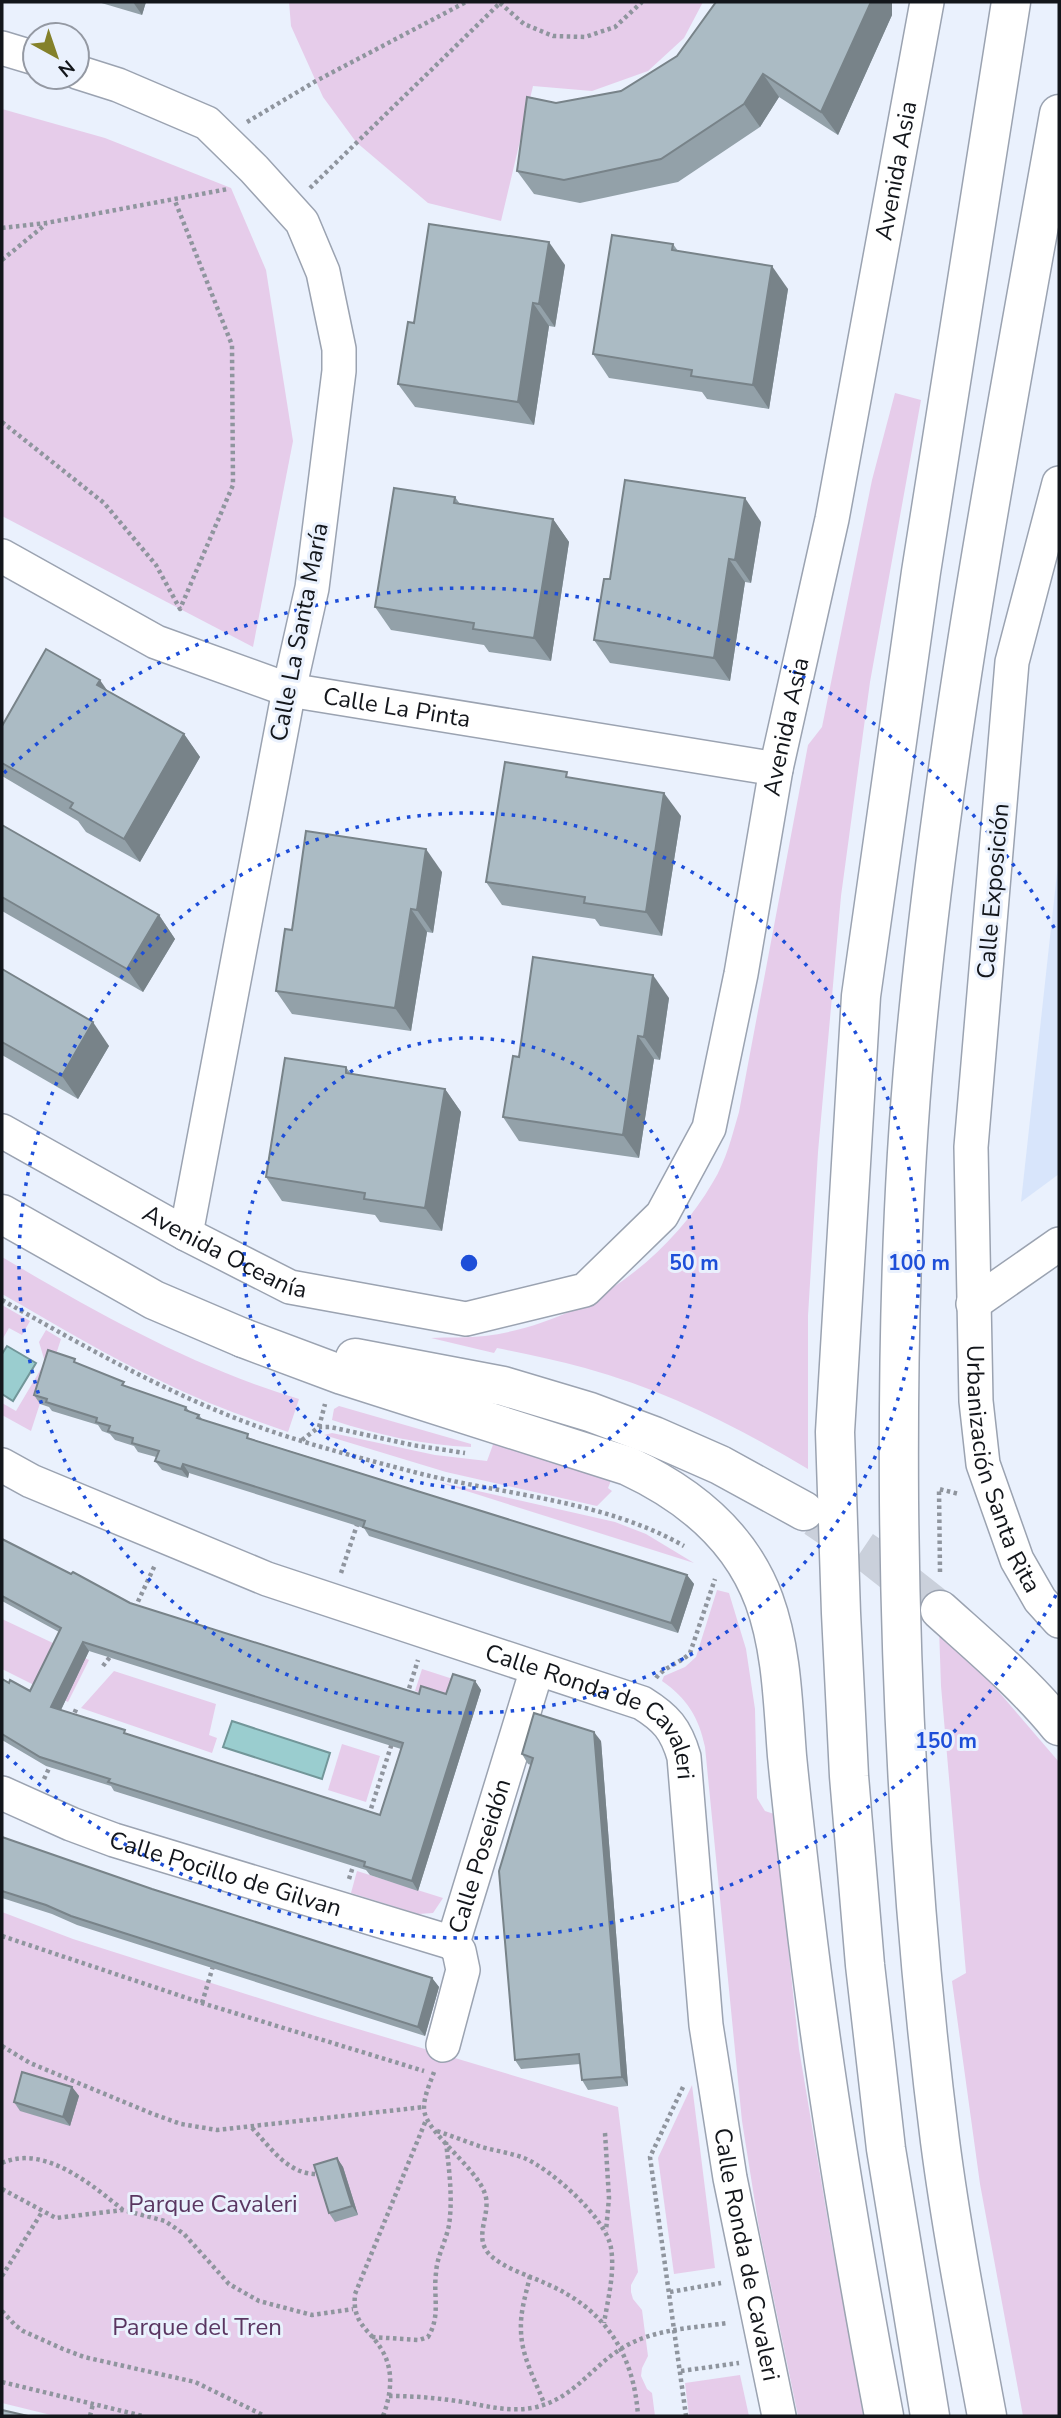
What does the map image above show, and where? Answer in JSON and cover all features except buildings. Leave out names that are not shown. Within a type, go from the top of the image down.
[{"type":"main road","points":[[930,2416],[886,2149],[865,1965],[849,1776],[835,1432],[861,996],[921,572],[1011,2]]},
{"type":"main road","points":[[987,2416],[940,2143],[907,1784],[900,1613],[899,1296],[914,1052],[946,779],[997,461],[1059,114]]},
{"type":"main road","points":[[2,1214],[154,1300],[243,1338],[342,1375],[628,1466],[660,1481],[698,1507],[725,1533],[747,1566],[764,1600],[780,1669],[791,1792],[820,2043],[855,2265],[884,2416]]},
{"type":"main road","points":[[243,1338],[452,1375],[515,1390],[654,1436],[720,1465],[804,1511]]},
{"type":"main road","points":[[940,1610],[1001,1665],[1043,1706],[1059,1726]]},
{"type":"street","name":"Avenida Asia","points":[[466,1319],[585,1290],[662,1215],[709,1128],[741,974],[776,769],[832,519],[927,2]]},
{"type":"street","points":[[2,48],[21,54]]},
{"type":"street","name":"Calle La Santa María","points":[[91,76],[118,85],[207,123],[254,169],[302,222],[323,272],[339,349],[340,371],[312,588],[289,690],[186,1234]]},
{"type":"street","name":"Calle Exposición","points":[[973,1304],[971,1147],[1012,662],[1059,483]]},
{"type":"street","name":"Calle La Pinta","points":[[2,556],[156,642],[289,690],[776,769]]},
{"type":"street","name":"Avenida Oceanía","points":[[2,1131],[186,1234],[290,1286],[466,1319]]},
{"type":"street","points":[[973,1304],[1059,1244]]},
{"type":"street","name":"Urbanización Santa Rita","points":[[973,1304],[976,1401],[983,1464],[1017,1560],[1053,1602]]},
{"type":"street","name":"Calle Ronda de Cavaleri","points":[[2,1465],[31,1481],[267,1579],[642,1703],[669,1723],[679,1739],[684,1757],[706,2025],[730,2178],[779,2416]]},
{"type":"street","name":"Calle Poseidón","points":[[438,2059],[463,1970],[459,1951],[453,1943],[537,1669]]},
{"type":"street","name":"Calle Pocillo de Gilvan","points":[[2,1793],[114,1840],[453,1943]]},
{"type":"path","points":[[2,228],[175,201],[230,188],[271,153],[247,122],[316,81],[466,2]]},
{"type":"path","points":[[306,192],[500,2],[524,24],[534,29],[553,36],[584,37],[615,27],[642,2]]},
{"type":"path","points":[[2,422],[103,503],[156,565],[180,609],[233,485],[232,345],[175,201]]},
{"type":"path","points":[[2,260],[46,223]]},
{"type":"path","points":[[2,1300],[145,1379],[219,1412],[301,1440],[440,1479],[612,1514],[663,1534],[695,1553]]},
{"type":"path","points":[[319,1427],[327,1397]]},
{"type":"path","points":[[301,1440],[319,1427],[330,1427],[412,1445],[466,1453]]},
{"type":"path","points":[[939,1489],[940,1572]]},
{"type":"path","points":[[332,1602],[361,1512]]},
{"type":"path","points":[[134,1611],[167,1537]]},
{"type":"path","points":[[642,1703],[658,1675],[691,1653],[717,1572],[723,1577]]},
{"type":"path","points":[[406,1698],[427,1632]]},
{"type":"path","points":[[103,1667],[117,1648]]},
{"type":"path","points":[[369,1816],[394,1738]]},
{"type":"path","points":[[340,1908],[356,1856]]},
{"type":"path","points":[[2,1936],[202,2003],[438,2059],[424,2107],[426,2120],[355,2294],[354,2309],[361,2327],[382,2350],[388,2367],[391,2381],[383,2416]]},
{"type":"path","points":[[202,2003],[217,1953]]},
{"type":"path","points":[[2,2046],[30,2063],[172,2121],[217,2130],[424,2107]]},
{"type":"path","points":[[684,2084],[650,2157],[686,2416]]},
{"type":"path","points":[[426,2120],[472,2171],[486,2195],[482,2242],[487,2252],[498,2262],[575,2298],[596,2314],[626,2356],[638,2416]]},
{"type":"path","points":[[252,2128],[291,2169],[306,2175],[321,2174]]},
{"type":"path","points":[[436,2130],[479,2146],[524,2158],[538,2166],[590,2209],[606,2232],[611,2248],[612,2276],[604,2324]]},
{"type":"path","points":[[605,2133],[609,2198],[606,2232]]},
{"type":"path","points":[[371,2337],[418,2340],[428,2337],[433,2329],[438,2315],[436,2273],[449,2227],[446,2142]]},
{"type":"path","points":[[2,2163],[9,2160],[38,2160],[58,2166],[81,2177],[123,2210]]},
{"type":"path","points":[[2,2189],[56,2218],[123,2210],[165,2221],[184,2234],[229,2284],[259,2301],[312,2315],[354,2309]]},
{"type":"path","points":[[2,2276],[42,2212]]},
{"type":"path","points":[[530,2276],[521,2331],[524,2352],[544,2403]]},
{"type":"path","points":[[670,2292],[751,2278]]},
{"type":"path","points":[[2,2311],[23,2331],[84,2357],[195,2382],[265,2416]]},
{"type":"path","points":[[389,2396],[422,2396],[506,2410],[534,2407],[559,2398],[582,2383],[621,2348],[645,2335],[759,2318]]},
{"type":"path","points":[[681,2371],[768,2360]]},
{"type":"path","points":[[2,2382],[144,2416]]},
{"type":"path","points":[[90,2416],[93,2404]]},
{"type":"shaded area","points":[[1059,855],[1059,1174],[1021,1202]]},
{"type":"shaded area","points":[[7,1346],[36,1363],[13,1401],[2,1394],[2,1354]]},
{"type":"shaded area","points":[[232,1721],[330,1753],[322,1779],[223,1747]]},
{"type":"green space","points":[[289,2],[703,2],[684,38],[648,71],[592,91],[533,86],[501,221],[428,203],[356,142],[323,97],[291,26]]},
{"type":"green space","points":[[2,109],[105,138],[231,188],[266,270],[293,441],[253,647],[2,516]]},
{"type":"green space","points":[[895,393],[921,400],[870,682],[841,896],[818,1152],[808,1316],[808,1469],[700,1411],[644,1387],[574,1365],[497,1348],[494,1353],[431,1338],[485,1336],[520,1329],[554,1318],[586,1303],[617,1285],[671,1239],[694,1211],[718,1174],[739,1112],[808,745],[822,727],[872,480]]},
{"type":"green space","points":[[2,1257],[110,1318],[183,1355],[299,1399],[288,1432],[209,1403],[142,1372],[2,1294]]},
{"type":"green space","points":[[2,1305],[30,1321],[22,1335],[9,1328],[2,1340]]},
{"type":"green space","points":[[46,1330],[61,1339],[31,1431],[2,1415],[2,1403],[16,1411],[45,1362],[39,1342]]},
{"type":"green space","points":[[339,1406],[471,1444],[471,1447],[401,1438],[332,1420],[334,1409]]},
{"type":"green space","points":[[332,1433],[435,1455],[487,1461],[494,1442],[612,1478],[608,1488],[612,1491],[597,1506],[446,1472],[324,1435]]},
{"type":"green space","points":[[438,1482],[615,1522],[646,1534],[694,1563]]},
{"type":"green space","points":[[717,1590],[729,1593],[746,1649],[755,1709],[757,1798],[765,1811],[774,1814],[799,2049],[832,2245],[867,2416],[798,2416],[759,2228],[742,2121],[705,1747],[691,1709],[662,1681],[664,1676],[685,1667],[696,1657]]},
{"type":"green space","points":[[2,1619],[89,1660],[68,1702],[2,1669]]},
{"type":"green space","points":[[939,1628],[968,1656],[1059,1762],[1059,2416],[1023,2416],[980,2184],[952,1981],[966,1973],[941,1686]]},
{"type":"green space","points":[[422,1669],[456,1680],[449,1702],[415,1691]]},
{"type":"green space","points":[[114,1671],[216,1704],[209,1735],[217,1738],[212,1753],[81,1708]]},
{"type":"green space","points":[[342,1744],[380,1756],[366,1802],[328,1790]]},
{"type":"green space","points":[[357,1871],[443,1898],[433,1913],[418,1914],[351,1893]]},
{"type":"green space","name":"Parque Cavaleri","points":[[2,1912],[73,1939],[318,2017],[618,2107],[638,2272],[631,2285],[631,2292],[642,2310],[648,2356],[641,2376],[652,2393],[655,2416],[55,2416],[2,2403]]},
{"type":"green space","points":[[692,2085],[715,2268],[674,2274],[658,2158]]},
{"type":"green space","points":[[740,2375],[749,2416],[689,2416],[685,2383]]},
{"type":"tunnel","points":[[815,1518],[870,1555],[940,1610]]},
{"type":"park label","name":"Parque del Tren","points":[[197,2327]]}]
